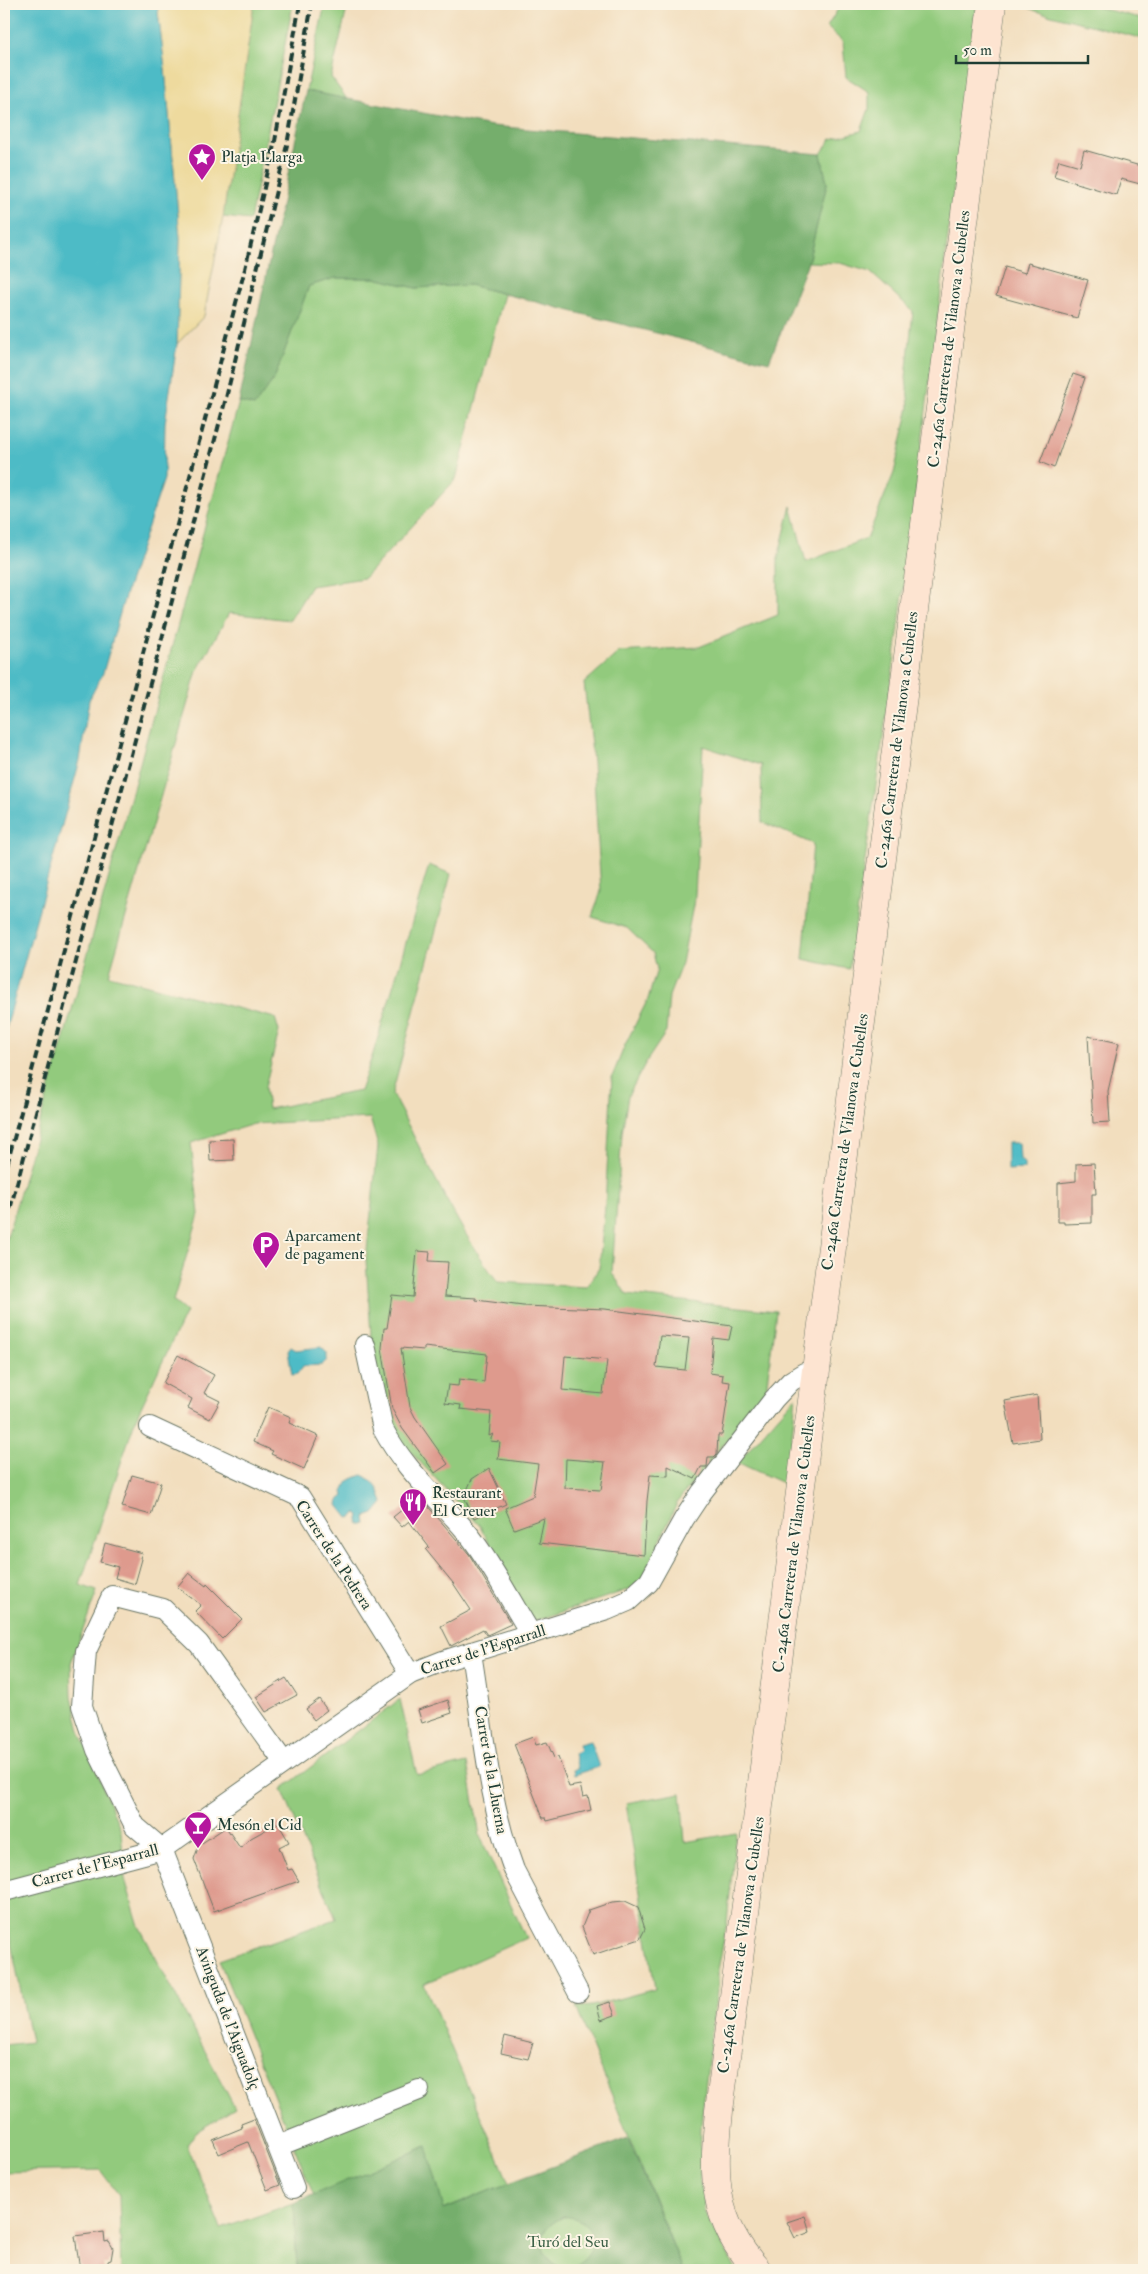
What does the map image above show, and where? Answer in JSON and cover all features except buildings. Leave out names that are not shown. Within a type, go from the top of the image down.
[{"type":"main road","name":"C-246a Carretera de Vilanova a Cubelles","points":[[757,2270],[745,2255],[728,2226],[718,2196],[714,2162],[718,2111],[765,1750],[782,1636],[992,4]]},
{"type":"street","points":[[365,1345],[383,1429],[389,1442],[407,1466],[470,1537],[531,1634]]},
{"type":"street","name":"Carrer de l'Esparrall","points":[[4,1891],[162,1849],[410,1674],[443,1660],[607,1610],[628,1601],[649,1582],[684,1519],[702,1492],[774,1398],[791,1380],[804,1373],[815,1373]]},
{"type":"street","name":"Carrer de la Pedrera","points":[[150,1427],[300,1497],[410,1674]]},
{"type":"street","points":[[162,1849],[135,1826],[97,1750],[82,1706],[86,1651],[112,1596],[163,1609],[200,1644],[283,1762]]},
{"type":"street","name":"Carrer de la Lluerna","points":[[471,1652],[495,1808],[506,1849],[514,1870],[578,1992]]},
{"type":"street","name":"Avinguda de l'Aiguadolç","points":[[162,1849],[294,2188]]},
{"type":"street","points":[[278,2146],[418,2090]]},
{"type":"green space","points":[[254,4],[293,4],[250,220],[223,217]]},
{"type":"green space","points":[[325,4],[348,4],[331,77],[347,99],[306,91]]},
{"type":"green space","points":[[841,4],[977,4],[896,649],[849,969],[803,959],[813,844],[762,822],[761,765],[703,746],[695,895],[682,963],[669,996],[666,1032],[646,1062],[628,1096],[622,1133],[612,1273],[627,1295],[776,1311],[766,1391],[678,1501],[643,1578],[630,1589],[532,1622],[480,1526],[390,1430],[372,1350],[366,1260],[378,1146],[370,1118],[254,1124],[191,1143],[199,1214],[173,1301],[186,1312],[136,1418],[80,1585],[97,1591],[71,1663],[72,1696],[80,1731],[121,1831],[125,1879],[139,1926],[235,2108],[196,2132],[187,2145],[221,2229],[294,2203],[297,2270],[121,2270],[119,2195],[100,2170],[4,2172],[4,2045],[31,2042],[4,1908],[4,1248],[88,953],[239,402],[254,406],[274,379],[309,286],[335,278],[375,278],[416,288],[470,285],[504,294],[456,479],[364,578],[311,586],[290,620],[229,613],[197,671],[109,975],[275,1018],[279,1031],[265,1087],[268,1109],[360,1091],[373,1054],[429,865],[451,874],[392,1094],[455,1215],[498,1282],[587,1287],[599,1268],[605,1207],[612,1077],[625,1045],[648,999],[657,969],[653,953],[627,928],[592,917],[601,891],[593,762],[584,683],[619,652],[699,647],[778,615],[778,558],[791,506],[806,562],[867,538],[894,473],[909,407],[906,377],[913,311],[870,272],[840,263],[808,262],[827,184],[821,154],[831,139],[861,131],[869,109],[869,92],[846,77],[843,42],[827,27]]},
{"type":"green space","points":[[1021,4],[1096,4],[1096,7],[1144,19],[1144,39],[1036,11]]},
{"type":"green space","points":[[306,91],[492,126],[821,154],[827,184],[808,262],[769,362],[470,285],[416,288],[375,278],[335,278],[309,286],[274,379],[254,406],[239,402]]},
{"type":"green space","points":[[796,1396],[787,1485],[743,1465],[736,1464]]},
{"type":"green space","points":[[400,1699],[417,1775],[467,1763],[480,1836],[526,1938],[424,1984],[509,2183],[443,2210],[426,2146],[314,2196],[219,1960],[336,1919],[282,1789]]},
{"type":"green space","points":[[681,1793],[685,1842],[736,1833],[727,1923],[718,1970],[718,1985],[701,2125],[700,2182],[704,2199],[704,2211],[736,2270],[683,2270],[576,2007],[592,2006],[655,1989],[626,1803]]},
{"type":"green space","points":[[628,2138],[683,2270],[297,2270],[294,2203],[427,2146],[444,2210]],"holes":[[[563,2216],[580,2220],[589,2227],[593,2237],[592,2246],[587,2256],[580,2263],[570,2267],[560,2267],[550,2261],[544,2251],[542,2239],[546,2228]]]},
{"type":"green space","name":"Turó del Seu","points":[[568,2216],[578,2218],[586,2224],[592,2232],[594,2242],[592,2252],[586,2260],[578,2266],[568,2268],[558,2266],[550,2260],[544,2252],[542,2242],[544,2232],[550,2224],[558,2218]]},
{"type":"sand","name":"Platja Llarga","points":[[157,4],[254,4],[223,217],[204,316],[177,344],[180,238],[165,69]]},
{"type":"water","points":[[4,4],[157,4],[165,69],[180,238],[177,344],[165,423],[164,479],[127,589],[103,673],[89,700],[80,760],[4,1036]]},
{"type":"water","points":[[1007,1143],[1019,1143],[1020,1160],[1024,1163],[1024,1169],[1007,1170]]},
{"type":"water","points":[[291,1347],[296,1350],[321,1347],[327,1353],[327,1360],[322,1365],[303,1366],[297,1374],[292,1375],[288,1351]]},
{"type":"water","points":[[362,1475],[376,1486],[383,1503],[374,1514],[365,1517],[366,1524],[358,1524],[360,1515],[356,1513],[353,1517],[348,1518],[338,1505],[339,1500],[344,1496],[343,1491],[348,1481]]},
{"type":"water","points":[[590,1741],[599,1767],[574,1775],[573,1770],[578,1769],[574,1754],[580,1750],[579,1744]]},
{"type":"railway","points":[[4,1176],[245,269],[275,141],[300,4]]},
{"type":"railway","points":[[4,1232],[226,398],[287,145],[312,4]]},
{"type":"place","name":"Platja Llarga","points":[[202,181]]},
{"type":"place","name":"Aparcament de pagament","points":[[266,1269]]},
{"type":"place","name":"Restaurant El Creuer","points":[[413,1526]]},
{"type":"place","name":"Mesón el Cid","points":[[198,1849]]}]
